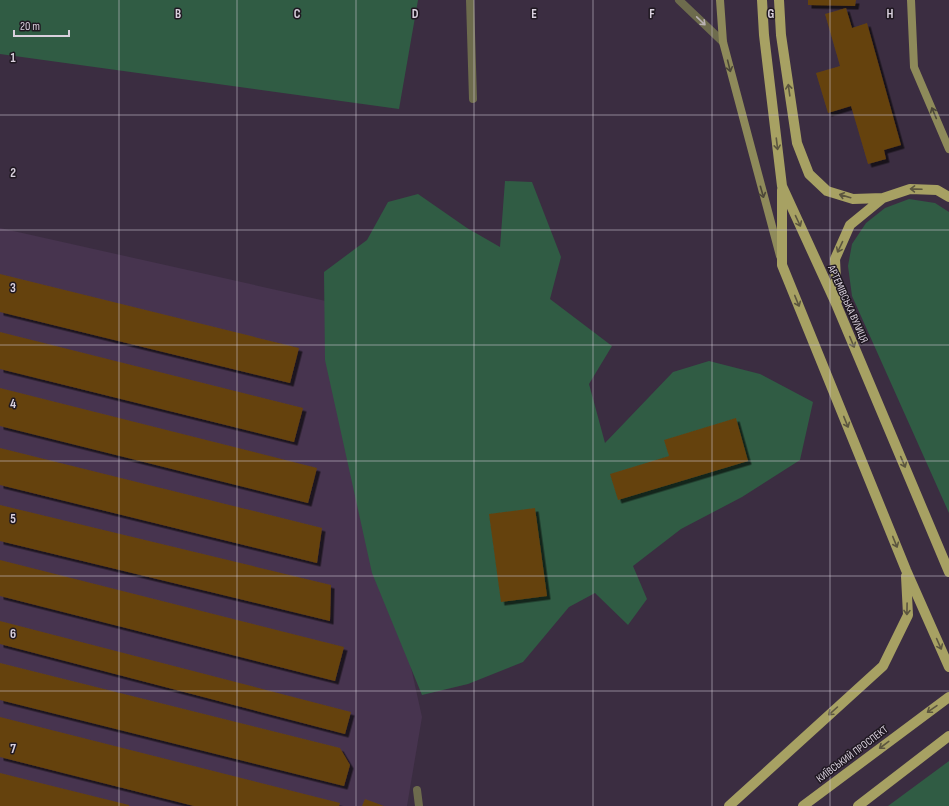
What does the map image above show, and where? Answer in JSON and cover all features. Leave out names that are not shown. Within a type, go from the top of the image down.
[{"type":"main road","points":[[720,0],[723,42],[782,265],[906,570],[949,667]]},
{"type":"main road","name":"АРТЕМІВСЬКА ВУЛИЦЯ","points":[[762,0],[764,35],[782,186],[837,306],[949,572]]},
{"type":"main road","points":[[779,0],[781,35],[797,143],[809,174],[827,191],[853,199],[883,198],[910,189],[937,190],[949,197]]},
{"type":"main road","points":[[911,0],[914,67],[949,149]]},
{"type":"main road","points":[[782,186],[782,265]]},
{"type":"main road","points":[[837,306],[835,259],[850,225],[883,198]]},
{"type":"main road","points":[[729,806],[883,666],[908,615],[906,570]]},
{"type":"main road","name":"КИЇВСЬКИЙ ПРОСПЕКТ","points":[[803,806],[949,697]]},
{"type":"main road","points":[[858,806],[949,736]]},
{"type":"street","points":[[470,0],[473,99]]},
{"type":"street","points":[[679,0],[723,42]]},
{"type":"street","points":[[417,790],[419,806]]},
{"type":"shaded area","points":[[0,228],[357,308],[345,369],[422,717],[407,806],[0,806]]},
{"type":"green space","points":[[0,0],[418,0],[399,109],[0,54]]},
{"type":"green space","points":[[505,181],[532,182],[561,257],[550,299],[612,346],[589,384],[605,443],[673,372],[709,361],[760,374],[813,402],[800,460],[742,497],[681,529],[633,566],[647,599],[628,625],[595,593],[569,607],[523,662],[468,684],[422,695],[372,573],[325,360],[324,272],[367,240],[388,202],[418,194],[467,228],[500,247]]},
{"type":"green space","points":[[909,199],[935,203],[949,212],[949,513],[852,296],[848,266],[852,244],[866,223],[885,208]]},
{"type":"green space","points":[[949,761],[949,806],[888,806]]},
{"type":"building","points":[[808,0],[856,0],[855,6],[808,5]]},
{"type":"building","points":[[846,8],[852,28],[867,23],[901,145],[884,150],[886,159],[868,164],[851,106],[828,113],[816,73],[840,66],[825,14]]},
{"type":"building","points":[[0,274],[299,348],[290,383],[0,312]]},
{"type":"building","points":[[0,332],[303,408],[294,442],[0,369]]},
{"type":"building","points":[[0,388],[317,468],[308,503],[0,426]]},
{"type":"building","points":[[736,418],[748,461],[618,500],[610,474],[669,456],[664,440]]},
{"type":"building","points":[[0,448],[322,528],[317,563],[0,485]]},
{"type":"building","points":[[0,505],[331,585],[330,621],[0,541]]},
{"type":"building","points":[[535,508],[547,596],[501,602],[489,514]]},
{"type":"building","points":[[0,560],[344,647],[335,681],[0,596]]},
{"type":"building","points":[[0,621],[351,712],[345,734],[0,644]]},
{"type":"building","points":[[0,663],[340,748],[350,765],[344,786],[0,700]]},
{"type":"building","points":[[0,717],[340,803],[339,806],[194,806],[0,757]]},
{"type":"building","points":[[0,773],[129,805],[129,806],[0,806]]},
{"type":"building","points":[[365,799],[384,806],[362,806]]}]
